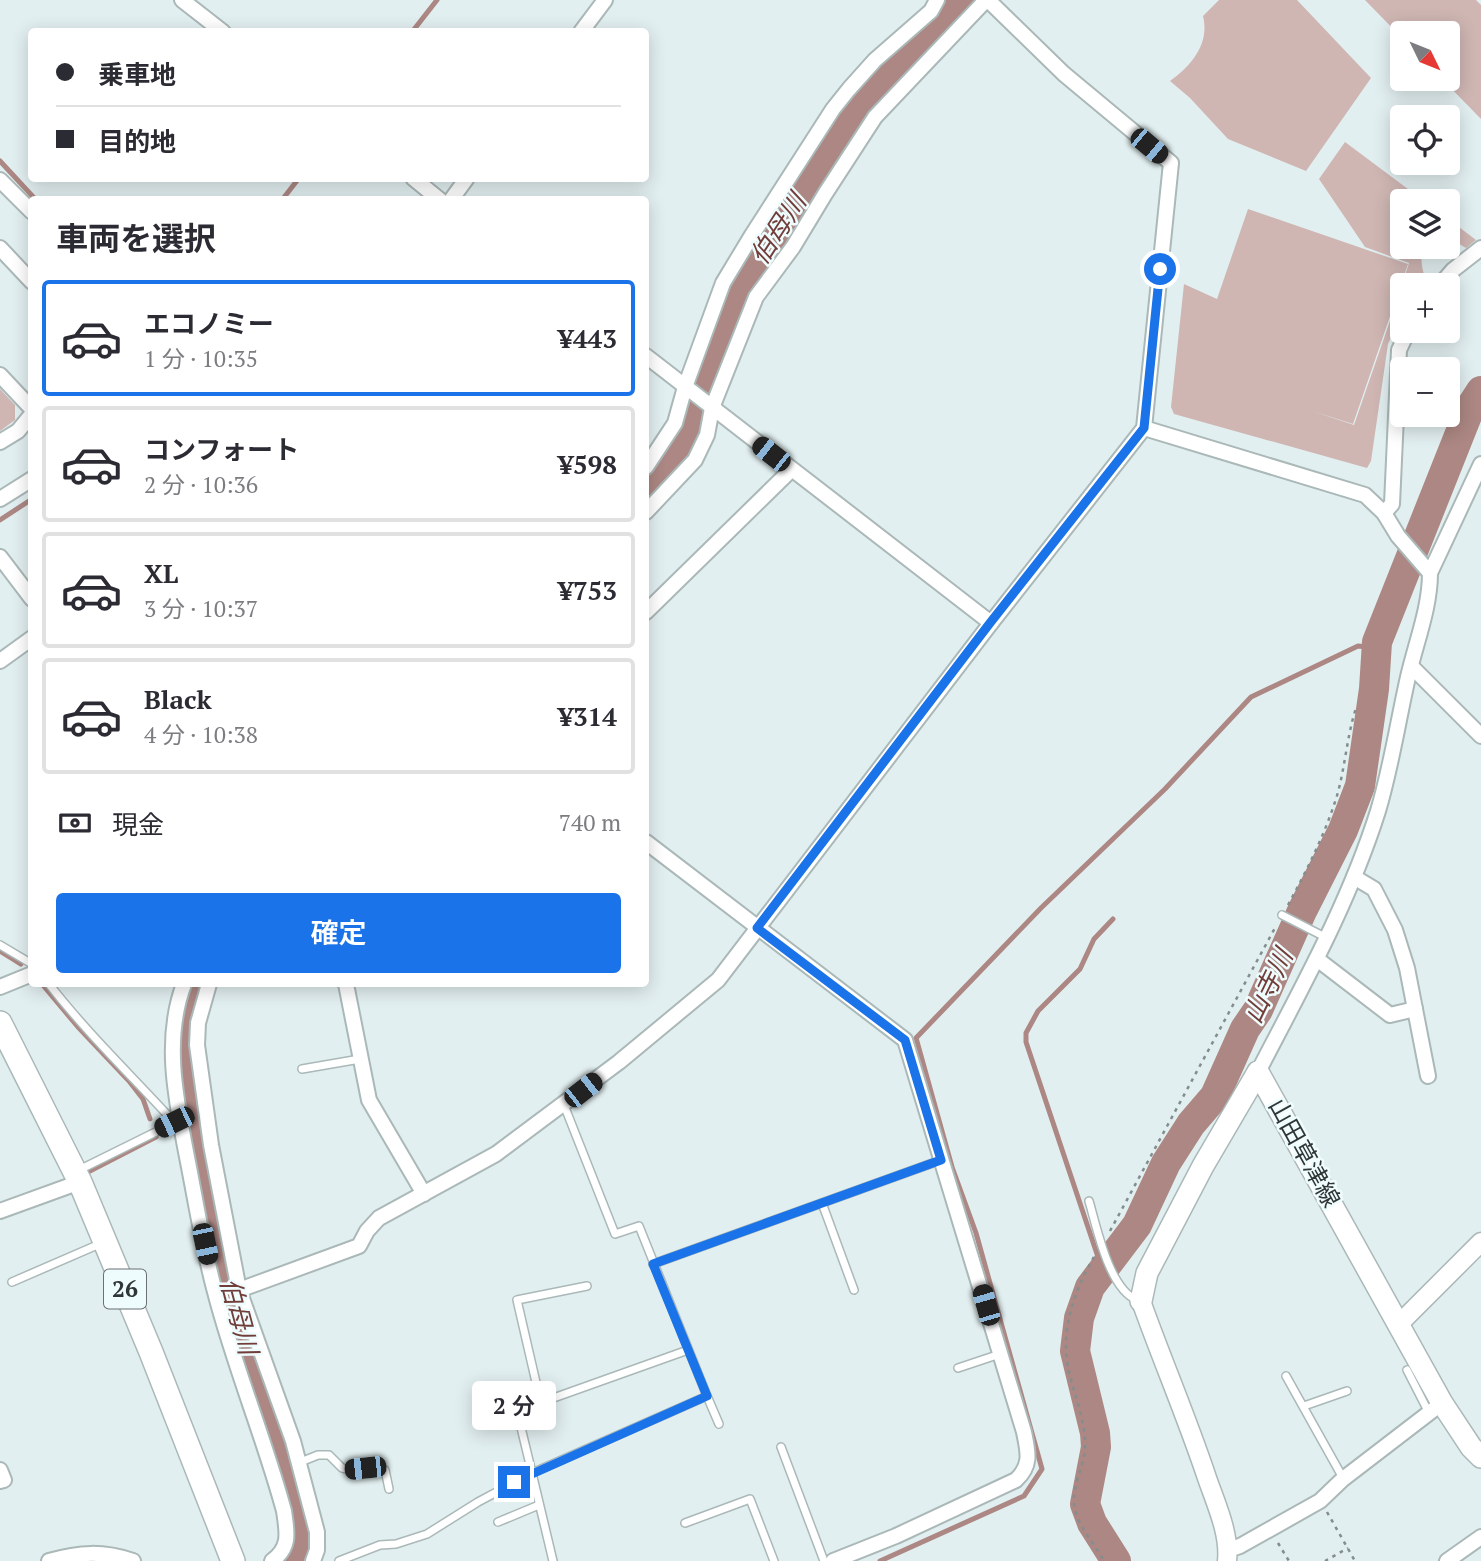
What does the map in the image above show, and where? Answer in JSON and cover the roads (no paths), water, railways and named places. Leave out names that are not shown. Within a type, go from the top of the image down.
[{"type":"main road","name":"26","points":[[0,1023],[77,1177],[151,1352],[233,1561]]},
{"type":"main road","name":"山田草津線","points":[[1141,1301],[1147,1273],[1203,1166],[1258,1072]]},
{"type":"main road","name":"山田草津線","points":[[1258,1072],[1400,1324],[1436,1408],[1481,1457]]},
{"type":"street","points":[[182,0],[218,28]]},
{"type":"street","points":[[584,28],[605,0]]},
{"type":"street","points":[[649,462],[675,423],[689,389],[723,283],[818,132],[849,89],[875,60],[931,11],[937,0]]},
{"type":"street","points":[[239,1290],[359,1246],[367,1231],[379,1218],[496,1154],[564,1105],[718,980],[990,623],[1144,428],[1171,163],[1064,74],[987,0],[875,117],[793,247],[756,297],[709,406],[707,435],[695,460],[649,509]]},
{"type":"street","points":[[0,180],[28,208]]},
{"type":"street","points":[[418,182],[435,196]]},
{"type":"street","points":[[0,248],[28,278]]},
{"type":"street","points":[[1450,273],[1481,248]]},
{"type":"street","points":[[1384,513],[1392,504],[1399,350],[1402,343]]},
{"type":"street","points":[[649,358],[990,623]]},
{"type":"street","points":[[0,375],[28,404]]},
{"type":"street","points":[[0,442],[18,430],[28,419]]},
{"type":"street","points":[[1144,428],[1365,495],[1384,513],[1398,536],[1426,569],[1430,593],[1378,809],[1354,877],[1317,958],[1258,1072]]},
{"type":"street","points":[[1426,569],[1481,464]]},
{"type":"street","points":[[649,609],[791,470]]},
{"type":"street","points":[[0,499],[28,481]]},
{"type":"street","points":[[0,557],[28,593]]},
{"type":"street","points":[[0,662],[28,641]]},
{"type":"street","points":[[1411,666],[1481,736]]},
{"type":"street","points":[[649,844],[905,1040],[1027,1447],[1029,1458],[1022,1475],[1001,1489],[833,1561]]},
{"type":"street","points":[[1354,877],[1374,889],[1395,930],[1407,968],[1428,1076]]},
{"type":"street","points":[[1317,958],[1390,1015],[1415,1009]]},
{"type":"street","points":[[0,987],[28,976]]},
{"type":"street","points":[[183,987],[174,1017],[173,1038],[177,1121],[215,1291],[284,1511],[288,1538],[282,1553],[272,1561]]},
{"type":"street","points":[[207,987],[198,1023],[197,1045],[206,1115],[239,1290],[271,1377],[317,1532],[317,1550],[313,1561]]},
{"type":"street","points":[[347,987],[369,1100],[424,1194]]},
{"type":"street","points":[[177,1121],[206,1115]]},
{"type":"street","points":[[0,1211],[77,1177]]},
{"type":"street","points":[[1400,1324],[1481,1242]]},
{"type":"street","points":[[1141,1301],[1215,1500],[1228,1556],[1320,1500],[1343,1479],[1436,1408]]},
{"type":"street","points":[[0,1470],[4,1480],[0,1481]]},
{"type":"street","points":[[1447,1561],[1481,1537]]},
{"type":"street","points":[[49,1561],[66,1556],[108,1553],[133,1561]]},
{"type":"lane","points":[[1283,915],[1326,938]]},
{"type":"lane","points":[[0,944],[28,962]]},
{"type":"lane","points":[[51,987],[78,1022],[177,1121],[77,1177]]},
{"type":"lane","points":[[302,1069],[360,1059]]},
{"type":"lane","points":[[564,1105],[615,1234],[639,1226],[719,1424]]},
{"type":"lane","points":[[653,1264],[941,1160]]},
{"type":"lane","points":[[1089,1200],[1101,1244],[1122,1290],[1134,1300],[1141,1301]]},
{"type":"lane","points":[[822,1203],[854,1290]]},
{"type":"lane","points":[[12,1282],[105,1242]]},
{"type":"lane","points":[[541,1404],[517,1300],[587,1286]]},
{"type":"lane","points":[[554,1561],[538,1505],[517,1410],[541,1404],[688,1350]]},
{"type":"lane","points":[[958,1368],[1000,1353]]},
{"type":"lane","points":[[1407,1370],[1436,1408]]},
{"type":"lane","points":[[1286,1376],[1343,1479]]},
{"type":"lane","points":[[1304,1406],[1347,1391]]},
{"type":"lane","points":[[339,1561],[380,1545],[396,1544],[427,1534],[532,1473],[707,1396]]},
{"type":"lane","points":[[782,1447],[824,1561]]},
{"type":"lane","points":[[298,1463],[318,1455],[329,1455],[342,1468],[350,1470],[380,1467],[385,1470],[389,1489]]},
{"type":"lane","points":[[685,1523],[750,1499],[774,1561]]},
{"type":"lane","points":[[498,1522],[538,1505]]},
{"type":"waterway","points":[[415,28],[437,0]]},
{"type":"waterway","name":"伯母川","points":[[649,485],[677,450],[730,306],[784,218],[861,104],[945,20],[959,0]]},
{"type":"waterway","points":[[0,161],[32,196]]},
{"type":"waterway","points":[[285,196],[296,182]]},
{"type":"waterway","name":"山寺川","points":[[1116,1561],[1092,1523],[1085,1504],[1096,1447],[1075,1351],[1079,1318],[1090,1287],[1137,1225],[1166,1163],[1191,1124],[1215,1096],[1343,830],[1360,786],[1374,689],[1377,642],[1470,408],[1481,391]]},
{"type":"waterway","points":[[0,520],[28,502]]},
{"type":"waterway","points":[[880,1561],[1024,1496],[1042,1469],[976,1233],[952,1167],[916,1038],[1041,908],[1165,789],[1251,697],[1358,646],[1376,648]]},
{"type":"waterway","points":[[1102,1269],[1026,1042],[1026,1033],[1038,1011],[1080,969],[1094,939],[1113,919]]},
{"type":"waterway","points":[[0,951],[21,964]]},
{"type":"waterway","points":[[45,987],[129,1081],[143,1099],[150,1119]]},
{"type":"waterway","name":"伯母川","points":[[195,987],[186,1017],[188,1080],[232,1297],[302,1533],[302,1548],[294,1561]]},
{"type":"waterway","points":[[86,1173],[156,1137]]}]
